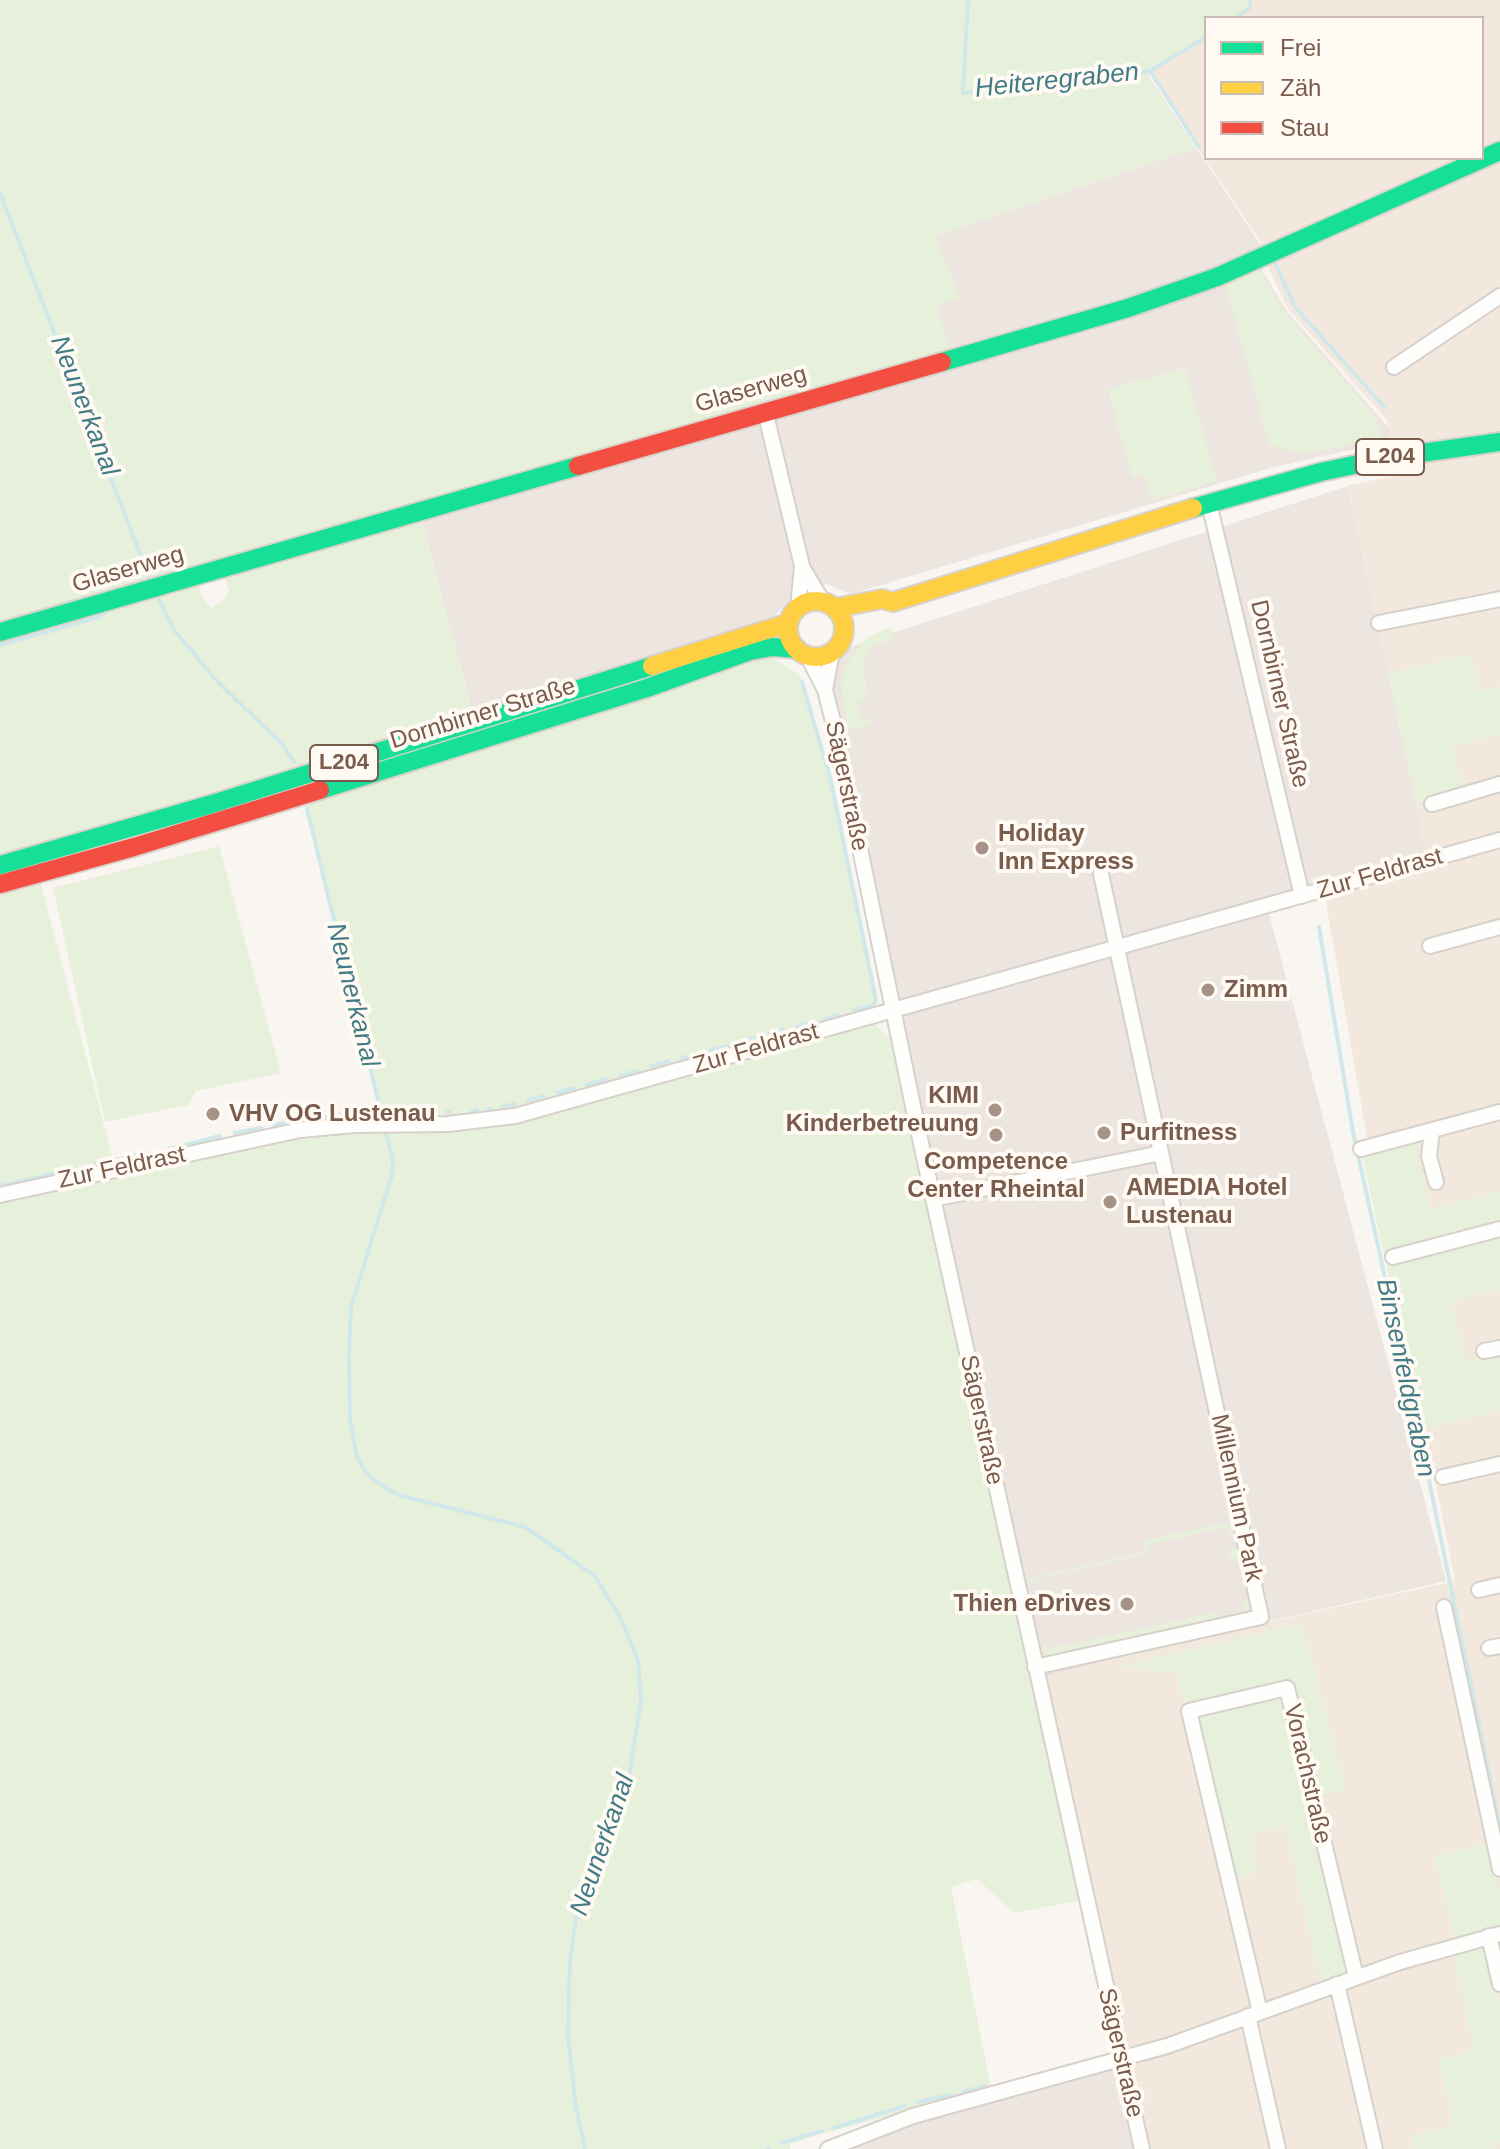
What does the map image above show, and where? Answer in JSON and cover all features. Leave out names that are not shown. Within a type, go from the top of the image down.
[{"type":"main road","name":"Glaserweg","points":[[0,632],[1169,295],[1275,252],[1480,160]]},
{"type":"main road","name":"Dornbirner Straße","points":[[0,884],[273,805],[647,688],[750,651],[772,647],[818,657],[832,652],[838,647],[844,633],[886,610],[893,602],[1209,503],[1386,458],[1500,442]]},
{"type":"main road","name":"Dornbirner Straße","points":[[0,865],[242,795],[794,615],[810,602],[856,606],[882,599],[893,602]]},
{"type":"main road","points":[[829,605],[841,615],[844,633]]},
{"type":"main road","points":[[794,615],[789,632],[802,652]]},
{"type":"street","points":[[1394,367],[1500,296]]},
{"type":"street","points":[[765,411],[802,566],[829,605]]},
{"type":"street","name":"Dornbirner Straße","points":[[1209,503],[1302,896]]},
{"type":"street","points":[[794,615],[802,566]]},
{"type":"street","points":[[1379,623],[1500,599]]},
{"type":"street","name":"Sägerstraße","points":[[802,652],[825,690],[1142,2149]]},
{"type":"street","name":"Sägerstraße","points":[[825,690],[832,652]]},
{"type":"street","points":[[1432,804],[1500,784]]},
{"type":"street","name":"Zur Feldrast","points":[[0,1195],[300,1130],[377,1124],[448,1124],[515,1116],[1500,840]]},
{"type":"street","name":"Millennium Park","points":[[1035,1667],[1261,1617],[1101,874]]},
{"type":"street","points":[[1430,946],[1500,927]]},
{"type":"street","points":[[1361,1149],[1500,1112]]},
{"type":"street","points":[[1432,1130],[1429,1156],[1436,1182]]},
{"type":"street","points":[[934,1199],[1161,1153]]},
{"type":"street","points":[[1393,1257],[1500,1229]]},
{"type":"street","points":[[1484,1351],[1500,1348]]},
{"type":"street","points":[[1443,1477],[1500,1464]]},
{"type":"street","points":[[1479,1590],[1500,1585]]},
{"type":"street","points":[[1444,1607],[1500,1869]]},
{"type":"street","name":"Vorachstraße","points":[[1278,2149],[1254,2014],[1189,1711],[1287,1688],[1356,1977]]},
{"type":"street","points":[[828,2149],[950,2104],[1167,2046],[1356,1977],[1495,1935],[1500,1984]]},
{"type":"street","points":[[1337,1984],[1375,2149]]},
{"type":"shaded area","points":[[1153,0],[1148,75],[1265,252],[1259,265],[1286,310],[1389,428],[1390,441],[1271,468],[851,594],[827,584],[793,592],[788,602],[766,624],[473,714],[418,507],[621,316]]},
{"type":"shaded area","points":[[1250,0],[1500,0],[1500,2149],[1496,2149],[1474,2051],[1454,2126],[1412,2136],[1414,2149],[1142,2149],[1037,1674],[1048,1677],[1170,1644],[1455,1581],[1369,1149],[1324,891],[1428,861],[1348,485],[1397,476],[1387,420],[1288,309],[1266,263],[1272,259],[1206,160],[1484,160],[1484,16],[1239,16],[1250,7]]},
{"type":"shaded area","points":[[1204,38],[1204,157],[1199,150],[1150,71]]},
{"type":"shaded area","points":[[1348,486],[1428,861],[1267,906],[1446,1581],[1170,1644],[1048,1677],[1035,1674],[818,657]]},
{"type":"shaded area","points":[[1122,2059],[1142,2149],[828,2149]]},
{"type":"green space","points":[[0,0],[1250,0],[1250,7],[1239,16],[1204,16],[1204,38],[1150,71],[1028,85],[1147,75],[1196,148],[935,236],[960,298],[937,306],[951,352],[231,570],[420,516],[473,714],[36,865],[114,1164],[323,1131],[556,1110],[874,1024],[891,1040],[1081,1900],[1014,1913],[977,1879],[951,1887],[991,2088],[814,2136],[790,2144],[790,2149],[0,2149]],"holes":[[[223,572],[229,591],[224,600],[211,608],[202,597],[197,580]]]},
{"type":"green space","points":[[1258,267],[1284,312],[1375,416],[1380,438],[1302,455],[1269,444],[1226,286],[1227,281]]},
{"type":"green space","points":[[1185,368],[1217,481],[1151,501],[1144,475],[1132,478],[1108,389]]},
{"type":"green space","points":[[887,628],[892,630],[894,639],[870,648],[864,659],[867,699],[859,702],[862,720],[872,718],[872,724],[852,729],[848,727],[841,687],[844,671],[853,653],[866,638]]},
{"type":"green space","points":[[1471,654],[1481,692],[1500,686],[1500,734],[1452,747],[1465,790],[1417,803],[1388,674]]},
{"type":"green space","points":[[770,656],[800,675],[810,703],[841,826],[877,1009],[533,1107],[464,1120],[383,1120],[305,802],[679,681]]},
{"type":"green space","points":[[219,846],[281,1073],[196,1091],[189,1105],[105,1122],[53,888]]},
{"type":"green space","points":[[1415,1140],[1429,1210],[1500,1191],[1500,1290],[1455,1300],[1452,1305],[1466,1360],[1500,1352],[1500,1411],[1422,1429],[1362,1154]]},
{"type":"green space","points":[[1238,1520],[1240,1534],[1236,1536],[1231,1534],[1229,1526],[1152,1544],[1146,1554],[1041,1578],[1031,1586],[1029,1578],[1144,1552],[1142,1541]]},
{"type":"green space","points":[[1239,1547],[1254,1602],[1247,1612],[1056,1656],[1046,1655],[1044,1647],[1058,1647],[1217,1612],[1219,1617],[1244,1611],[1242,1602],[1250,1599],[1242,1560],[1231,1560],[1229,1554],[1232,1548]]},
{"type":"green space","points":[[1302,1623],[1346,1789],[1311,1797],[1349,1973],[1321,1982],[1285,1826],[1251,1833],[1258,1872],[1225,1881],[1177,1673],[1117,1667]]},
{"type":"green space","points":[[1485,1844],[1490,1847],[1500,1895],[1500,1928],[1455,1939],[1435,1856]]},
{"type":"green space","points":[[1487,1947],[1500,2006],[1500,2141],[1495,2143],[1496,2149],[1414,2149],[1411,2136],[1454,2125],[1439,2060],[1474,2050],[1454,1956]]},
{"type":"waterway","name":"Heiteregraben","points":[[968,0],[963,93],[1150,71],[1199,147]]},
{"type":"waterway","points":[[1239,16],[1250,7],[1250,0]]},
{"type":"waterway","points":[[1150,71],[1204,38]]},
{"type":"waterway","name":"Neunerkanal","points":[[0,193],[151,582]]},
{"type":"waterway","name":"Heiteregraben","points":[[1275,263],[1295,307],[1384,407]]},
{"type":"waterway","name":"Neunerkanal","points":[[156,594],[174,630],[217,681],[283,745],[294,762]]},
{"type":"waterway","points":[[0,645],[99,617],[105,612]]},
{"type":"waterway","points":[[802,682],[830,777],[876,1000],[873,1005],[854,1010]]},
{"type":"waterway","name":"Neunerkanal","points":[[307,809],[393,1161],[392,1175],[351,1307],[350,1418],[357,1457],[373,1479],[398,1495],[525,1527],[595,1576],[622,1621],[638,1660],[641,1700],[628,1783],[578,1908],[570,1959],[568,2036],[576,2108],[585,2149]]},
{"type":"waterway","name":"Binsenfeldgraben","points":[[1319,927],[1353,1132],[1423,1451],[1500,1828]]},
{"type":"waterway","points":[[825,1019],[838,1015]]},
{"type":"waterway","points":[[797,1027],[812,1022]]},
{"type":"waterway","points":[[769,1034],[783,1030]]},
{"type":"waterway","points":[[740,1042],[755,1038]]},
{"type":"waterway","points":[[711,1050],[727,1046]]},
{"type":"waterway","points":[[682,1058],[698,1054]]},
{"type":"waterway","points":[[651,1066],[669,1061]]},
{"type":"waterway","points":[[620,1076],[637,1071]]},
{"type":"waterway","points":[[586,1085],[606,1079]]},
{"type":"waterway","points":[[557,1093],[574,1088]]},
{"type":"waterway","points":[[529,1100],[544,1096]]},
{"type":"waterway","points":[[502,1107],[515,1104]]},
{"type":"waterway","points":[[315,1118],[381,1108],[395,1111]]},
{"type":"waterway","points":[[472,1111],[476,1110]]},
{"type":"waterway","points":[[417,1113],[425,1112]]},
{"type":"waterway","points":[[296,1121],[302,1120]]},
{"type":"waterway","points":[[274,1125],[284,1123]]},
{"type":"waterway","points":[[235,1133],[261,1128]]},
{"type":"waterway","points":[[169,1149],[220,1136]]},
{"type":"waterway","points":[[87,1167],[145,1153]]},
{"type":"waterway","points":[[0,1186],[73,1169]]},
{"type":"waterway","points":[[963,2092],[986,2086]]},
{"type":"waterway","points":[[918,2102],[951,2095]]},
{"type":"waterway","points":[[833,2128],[905,2106]]},
{"type":"waterway","points":[[781,2143],[822,2131]]},
{"type":"traffic: fast","points":[[1484,158],[1500,151]]},
{"type":"traffic: fast","points":[[942,362],[1128,308],[1217,277],[1480,160]]},
{"type":"traffic: fast","points":[[1193,508],[1321,472],[1386,458],[1500,442]]},
{"type":"traffic: fast","points":[[0,632],[578,466]]},
{"type":"traffic: fast","points":[[320,790],[647,688],[750,651],[772,647],[797,649]]},
{"type":"traffic: fast","points":[[0,865],[212,804],[652,666]]},
{"type":"traffic: slow","points":[[835,608],[882,599],[893,602],[1193,508]]},
{"type":"traffic: slow","points":[[816,601],[836,609],[844,629],[836,649],[816,657],[796,649],[788,629],[796,609],[816,601]]},
{"type":"traffic: slow","points":[[652,666],[789,623]]},
{"type":"traffic: jam","points":[[578,466],[942,362]]},
{"type":"traffic: jam","points":[[0,884],[320,790]]},
{"type":"place","name":"Holiday Inn Express","points":[[982,848]]},
{"type":"place","name":"Zimm","points":[[1208,990]]},
{"type":"place","name":"KIMI Kinderbetreuung","points":[[995,1110]]},
{"type":"place","name":"VHV OG Lustenau","points":[[213,1114]]},
{"type":"place","name":"Purfitness","points":[[1104,1133]]},
{"type":"place","name":"Competence Center Rheintal","points":[[996,1135]]},
{"type":"place","name":"AMEDIA Hotel Lustenau","points":[[1110,1202]]},
{"type":"place","name":"Thien eDrives","points":[[1127,1604]]}]
